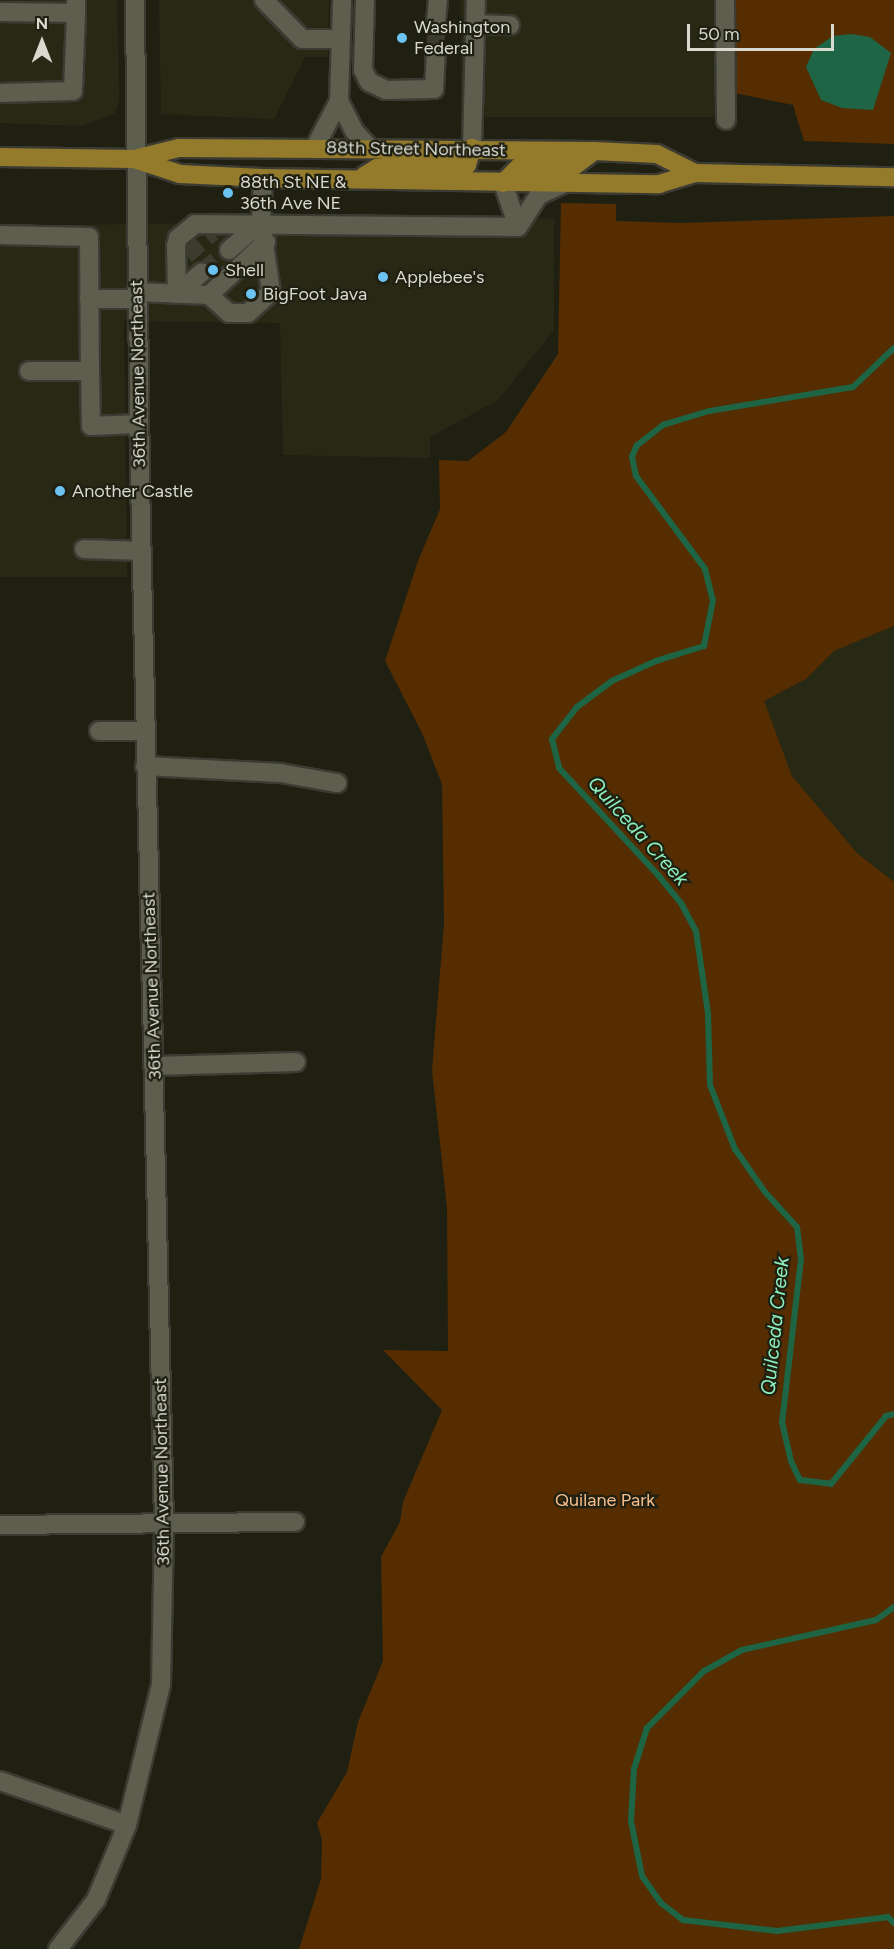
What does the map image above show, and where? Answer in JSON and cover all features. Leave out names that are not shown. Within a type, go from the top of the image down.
[{"type":"main road","name":"88th Street Northeast","points":[[0,157],[134,159],[179,148],[472,148],[657,153],[695,173]]},
{"type":"main road","points":[[360,178],[377,168],[467,165],[472,148]]},
{"type":"main road","points":[[503,183],[519,167],[573,167],[594,151]]},
{"type":"main road","name":"88th Street Northeast","points":[[134,159],[180,174],[263,178],[659,184],[695,173],[894,177]]},
{"type":"street","name":"36th Avenue Northeast","points":[[58,1949],[96,1900],[127,1825],[161,1684],[164,1523],[136,295],[135,0]]},
{"type":"street","points":[[264,0],[302,39],[341,39]]},
{"type":"street","points":[[314,149],[339,101],[342,0]]},
{"type":"street","points":[[365,0],[363,70],[369,82],[386,90],[434,89],[436,53]]},
{"type":"street","points":[[436,22],[438,0]]},
{"type":"street","points":[[472,148],[476,0]]},
{"type":"street","points":[[725,0],[726,120]]},
{"type":"street","points":[[0,12],[76,6],[73,91],[65,94],[0,93]]},
{"type":"street","points":[[475,24],[510,25]]},
{"type":"street","points":[[339,101],[354,131],[370,148]]},
{"type":"street","points":[[89,298],[136,295],[209,295],[229,313],[248,313],[271,292],[266,242],[261,222],[263,178]]},
{"type":"street","points":[[503,183],[518,227]]},
{"type":"street","points":[[518,227],[539,195],[565,183]]},
{"type":"street","points":[[177,294],[181,259],[176,246],[185,232],[195,224],[217,228],[261,222],[518,227]]},
{"type":"street","points":[[229,250],[261,222]]},
{"type":"street","points":[[0,235],[89,237],[91,426],[139,424]]},
{"type":"street","points":[[209,295],[266,242]]},
{"type":"street","points":[[177,294],[202,272]]},
{"type":"street","points":[[29,371],[90,370]]},
{"type":"street","points":[[84,549],[141,551]]},
{"type":"street","points":[[99,731],[145,731]]},
{"type":"street","points":[[145,766],[280,773],[337,783]]},
{"type":"street","points":[[155,1066],[296,1062]]},
{"type":"street","points":[[0,1525],[295,1522]]},
{"type":"street","points":[[0,1781],[127,1825]]},
{"type":"shaded area","points":[[0,0],[117,0],[119,100],[115,113],[81,126],[0,123]]},
{"type":"shaded area","points":[[159,0],[329,0],[328,57],[305,57],[274,119],[161,114]]},
{"type":"shaded area","points":[[461,0],[718,0],[718,117],[461,117]]},
{"type":"shaded area","points":[[851,34],[870,37],[891,53],[873,110],[842,108],[821,100],[806,67],[814,49],[833,36]]},
{"type":"shaded area","points":[[554,218],[554,330],[498,400],[430,437],[430,458],[283,455],[280,323],[124,321],[127,577],[0,577],[0,226]]},
{"type":"shaded area","points":[[894,626],[894,882],[857,853],[792,776],[763,701],[806,679],[834,651]]},
{"type":"green space","points":[[735,0],[894,0],[894,144],[804,141],[793,105],[734,93]]},
{"type":"green space","name":"Quilane Park","points":[[561,203],[616,204],[616,221],[681,223],[894,216],[894,626],[834,651],[806,679],[764,701],[792,776],[857,853],[894,882],[894,1949],[299,1949],[321,1879],[322,1840],[317,1823],[347,1772],[358,1722],[383,1661],[381,1557],[400,1522],[403,1502],[442,1410],[383,1350],[448,1351],[447,1208],[432,1070],[444,924],[442,784],[422,733],[385,661],[418,561],[440,509],[439,460],[468,461],[506,432],[558,354]]},
{"type":"waterway","name":"Quilceda Creek","points":[[894,348],[853,387],[709,411],[663,425],[637,445],[632,457],[636,476],[705,569],[713,600],[704,646],[656,661],[612,681],[577,707],[552,739],[559,768],[658,875],[681,903],[696,931],[708,1013],[710,1085],[735,1149],[765,1192],[797,1227],[801,1259],[782,1422],[791,1461],[800,1480],[831,1484],[886,1416],[894,1414]]},
{"type":"waterway","name":"Quilceda Creek","points":[[894,1607],[876,1620],[742,1650],[704,1671],[647,1728],[634,1769],[631,1821],[642,1876],[661,1903],[683,1920],[777,1931],[888,1917],[894,1923]]},
{"type":"tunnel","points":[[436,22],[436,53]]},
{"type":"tunnel","points":[[186,255],[212,232]]},
{"type":"tunnel","points":[[202,272],[229,250]]},
{"type":"place","name":"Washington Federal","points":[[402,38]]},
{"type":"place","name":"88th St NE & 36th Ave NE","points":[[228,193]]},
{"type":"place","name":"Shell","points":[[213,270]]},
{"type":"place","name":"Applebee's","points":[[383,277]]},
{"type":"place","name":"BigFoot Java","points":[[251,294]]},
{"type":"place","name":"Another Castle","points":[[60,491]]}]
